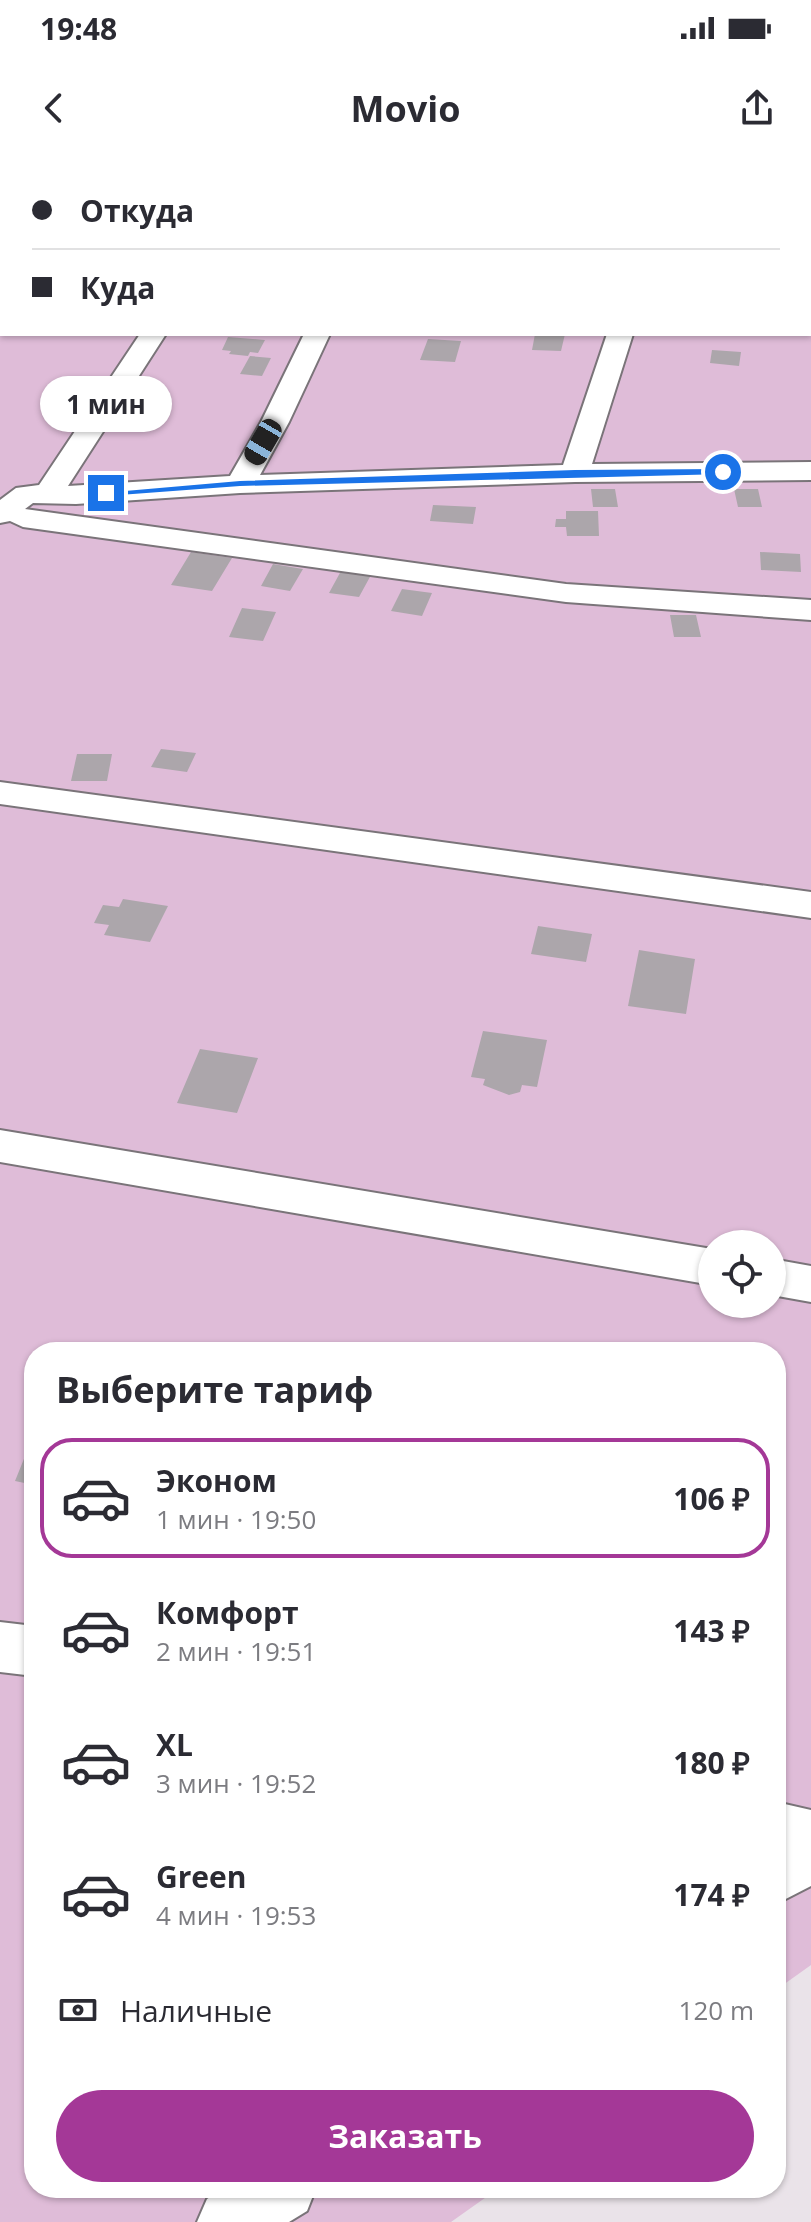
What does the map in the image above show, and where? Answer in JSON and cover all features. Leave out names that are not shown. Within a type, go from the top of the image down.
[{"type":"lane","points":[[47,495],[152,336]]},
{"type":"lane","points":[[240,484],[275,422],[316,336]]},
{"type":"lane","points":[[575,473],[619,336]]},
{"type":"lane","points":[[0,514],[26,494],[575,473],[811,471]]},
{"type":"lane","points":[[0,514],[566,593],[811,610]]},
{"type":"lane","points":[[0,793],[811,905]]},
{"type":"lane","points":[[0,1146],[698,1265]]},
{"type":"lane","points":[[786,1280],[811,1284]]},
{"type":"lane","points":[[0,1647],[24,1650]]},
{"type":"lane","points":[[786,1833],[811,1839]]},
{"type":"lane","points":[[786,1869],[811,1853]]},
{"type":"lane","points":[[230,2222],[268,2198]]},
{"type":"shaded area","points":[[0,336],[811,336],[811,1965],[786,1983],[786,1342],[24,1342],[24,2198],[485,2198],[451,2222],[0,2222]]},
{"type":"building","points":[[535,336],[565,336],[561,351],[532,350]]},
{"type":"building","points":[[228,337],[265,340],[258,353],[250,352],[248,356],[222,350]]},
{"type":"building","points":[[428,339],[461,341],[455,362],[420,360]]},
{"type":"building","points":[[712,350],[741,352],[739,366],[710,363]]},
{"type":"building","points":[[250,356],[271,358],[262,376],[240,374]]},
{"type":"building","points":[[591,489],[615,489],[618,507],[593,507]]},
{"type":"building","points":[[734,489],[758,489],[762,507],[738,507]]},
{"type":"building","points":[[433,505],[476,507],[473,524],[430,521]]},
{"type":"building","points":[[566,511],[598,511],[599,536],[567,536],[566,527],[555,527],[556,519],[566,519]]},
{"type":"building","points":[[191,552],[232,558],[212,591],[171,585]]},
{"type":"building","points":[[760,552],[800,554],[801,572],[761,570]]},
{"type":"building","points":[[273,564],[303,569],[290,591],[261,586]]},
{"type":"building","points":[[341,571],[371,575],[359,597],[329,593]]},
{"type":"building","points":[[402,589],[432,593],[422,616],[391,611]]},
{"type":"building","points":[[242,608],[276,612],[263,641],[229,637]]},
{"type":"building","points":[[670,615],[696,615],[701,637],[674,637]]},
{"type":"building","points":[[161,749],[196,753],[187,772],[151,767]]},
{"type":"building","points":[[77,754],[112,754],[107,781],[71,781]]},
{"type":"building","points":[[123,899],[168,906],[150,942],[104,935],[109,925],[94,923],[103,905],[119,907]]},
{"type":"building","points":[[538,926],[592,934],[586,962],[531,954]]},
{"type":"building","points":[[639,950],[695,959],[686,1014],[628,1006]]},
{"type":"building","points":[[483,1031],[547,1040],[537,1087],[522,1085],[520,1092],[509,1095],[483,1085],[485,1079],[471,1077]]},
{"type":"building","points":[[200,1049],[258,1058],[237,1113],[177,1103]]},
{"type":"building","points":[[24,1459],[24,1483],[15,1481]]},
{"type":"route","points":[[106,493],[240,484],[575,473],[723,472]]}]
